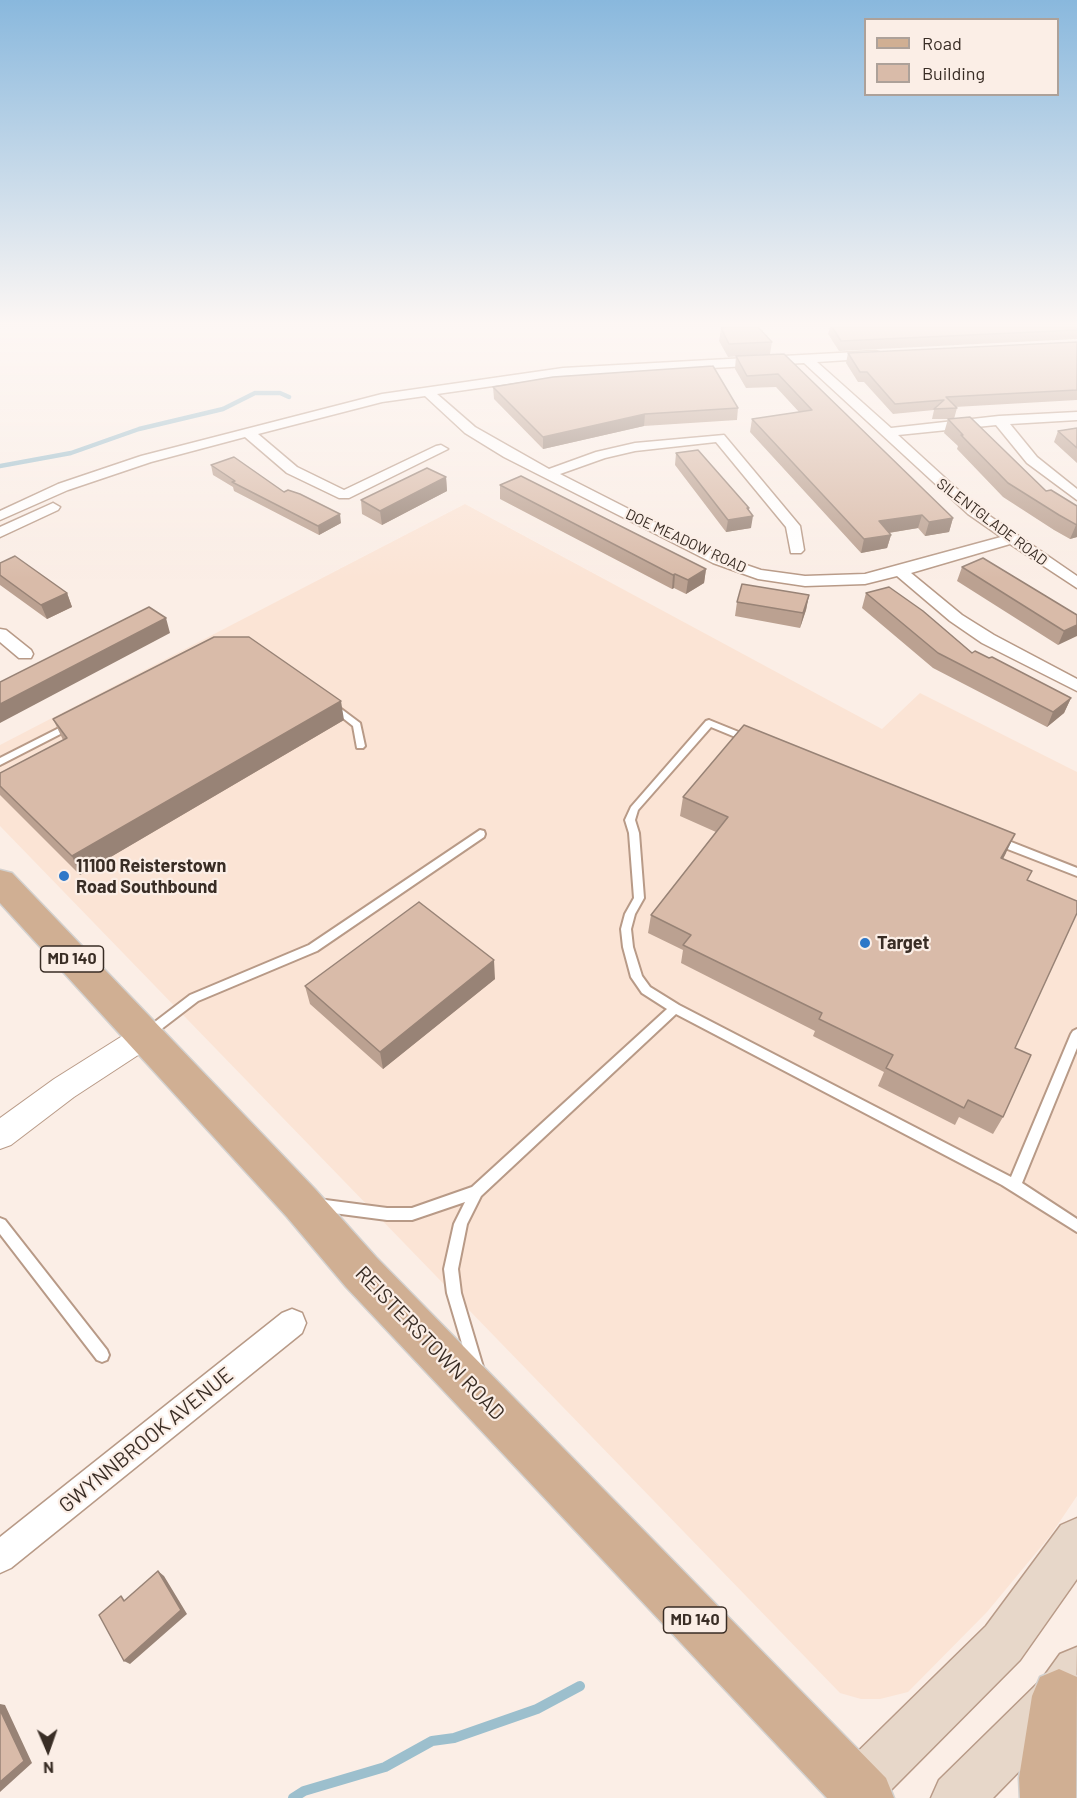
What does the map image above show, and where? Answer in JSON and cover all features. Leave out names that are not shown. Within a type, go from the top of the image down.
[{"type":"main road","name":"REISTERSTOWN ROAD","points":[[0,882],[301,1203],[361,1272],[858,1795]]},
{"type":"main road","points":[[858,1795],[1003,1643],[1077,1541]]},
{"type":"main road","points":[[957,1798],[1068,1684]]},
{"type":"main road","points":[[1048,1798],[1047,1778],[1068,1684]]},
{"type":"street","points":[[0,516],[63,487],[105,472],[331,411]]},
{"type":"street","points":[[0,533],[75,497],[116,482],[375,411]]},
{"type":"street","name":"DOE MEADOW ROAD","points":[[449,411],[470,430],[548,474],[718,560],[758,574],[805,581],[865,579],[900,572],[1010,539]]},
{"type":"street","name":"SILENTGLADE ROAD","points":[[862,411],[941,485],[1010,539],[1077,583]]},
{"type":"street","points":[[885,433],[999,420],[1077,416]]},
{"type":"street","points":[[999,420],[1032,460],[1077,496]]},
{"type":"street","points":[[247,432],[292,470],[344,495],[441,449]]},
{"type":"street","points":[[548,474],[601,455],[635,447],[719,438],[793,526],[796,550]]},
{"type":"street","points":[[900,572],[956,618],[988,639],[1077,686]]},
{"type":"street","points":[[0,634],[25,654]]},
{"type":"street","points":[[0,1135],[64,1088],[145,1036]]},
{"type":"street","name":"GWYNNBROOK AVENUE","points":[[0,1557],[292,1323]]},
{"type":"lane","points":[[322,698],[357,725],[360,746]]},
{"type":"lane","points":[[0,762],[83,719]]},
{"type":"lane","points":[[757,743],[709,723],[634,809],[630,820],[634,833],[639,898],[630,914],[626,929],[628,947],[637,977],[646,990],[675,1008],[1014,1186],[1077,1226]]},
{"type":"lane","points":[[145,1036],[194,998],[313,948],[480,834]]},
{"type":"lane","points":[[989,837],[1077,872]]},
{"type":"lane","points":[[486,1403],[454,1293],[451,1269],[461,1224],[476,1192],[675,1008]]},
{"type":"lane","points":[[1014,1186],[1077,1034]]},
{"type":"lane","points":[[301,1203],[387,1214],[412,1214],[476,1192]]},
{"type":"lane","points":[[0,1224],[102,1355]]},
{"type":"shaded area","points":[[465,504],[882,729],[920,693],[1077,772],[1077,1496],[1050,1536],[987,1612],[908,1692],[880,1699],[861,1699],[840,1693],[0,826],[0,745]]},
{"type":"building","points":[[517,411],[693,411],[645,414],[543,437]]},
{"type":"building","points":[[806,411],[843,411],[953,518],[929,522],[922,515],[879,521],[891,535],[864,539],[752,419]]},
{"type":"building","points":[[970,417],[1046,491],[1051,490],[1077,506],[1077,525],[1008,483],[948,419]]},
{"type":"building","points":[[1077,428],[1077,448],[1058,431]]},
{"type":"building","points":[[698,450],[749,508],[747,508],[753,516],[728,520],[676,453]]},
{"type":"building","points":[[234,457],[284,492],[288,490],[300,494],[340,514],[318,526],[232,482],[235,481],[211,465]]},
{"type":"building","points":[[427,468],[446,477],[380,511],[361,500]]},
{"type":"building","points":[[521,476],[706,569],[688,580],[673,575],[500,485]]},
{"type":"building","points":[[15,556],[67,593],[41,605],[0,575],[0,563]]},
{"type":"building","points":[[983,558],[1077,615],[1077,625],[1064,631],[962,567]]},
{"type":"building","points":[[742,584],[809,595],[803,613],[737,602]]},
{"type":"building","points":[[889,587],[923,611],[972,653],[975,651],[989,658],[992,657],[1071,698],[1053,712],[938,653],[866,593]]},
{"type":"building","points":[[149,607],[166,618],[0,704],[0,682]]},
{"type":"building","points":[[214,637],[249,637],[341,701],[72,856],[0,786],[0,773],[67,738],[53,719]]},
{"type":"building","name":"Target","points":[[744,725],[1015,834],[1001,858],[1032,871],[1027,880],[1077,901],[1077,913],[1015,1048],[1031,1055],[1003,1117],[968,1100],[964,1108],[886,1068],[893,1055],[819,1019],[822,1013],[683,945],[691,935],[651,915],[728,817],[683,797]]},
{"type":"building","points":[[419,902],[494,960],[380,1052],[305,986]]},
{"type":"building","points":[[158,1571],[181,1610],[124,1661],[99,1615],[121,1596],[124,1601]]},
{"type":"building","points":[[0,1710],[24,1761],[0,1782]]},
{"type":"waterway","points":[[0,466],[71,453],[139,429],[215,411]]},
{"type":"waterway","points":[[293,1798],[304,1791],[385,1767],[432,1741],[454,1738],[537,1709],[580,1686]]},
{"type":"place","name":"11100 Reisterstown Road Southbound","points":[[64,876]]},
{"type":"place","name":"Target","points":[[865,943]]}]
